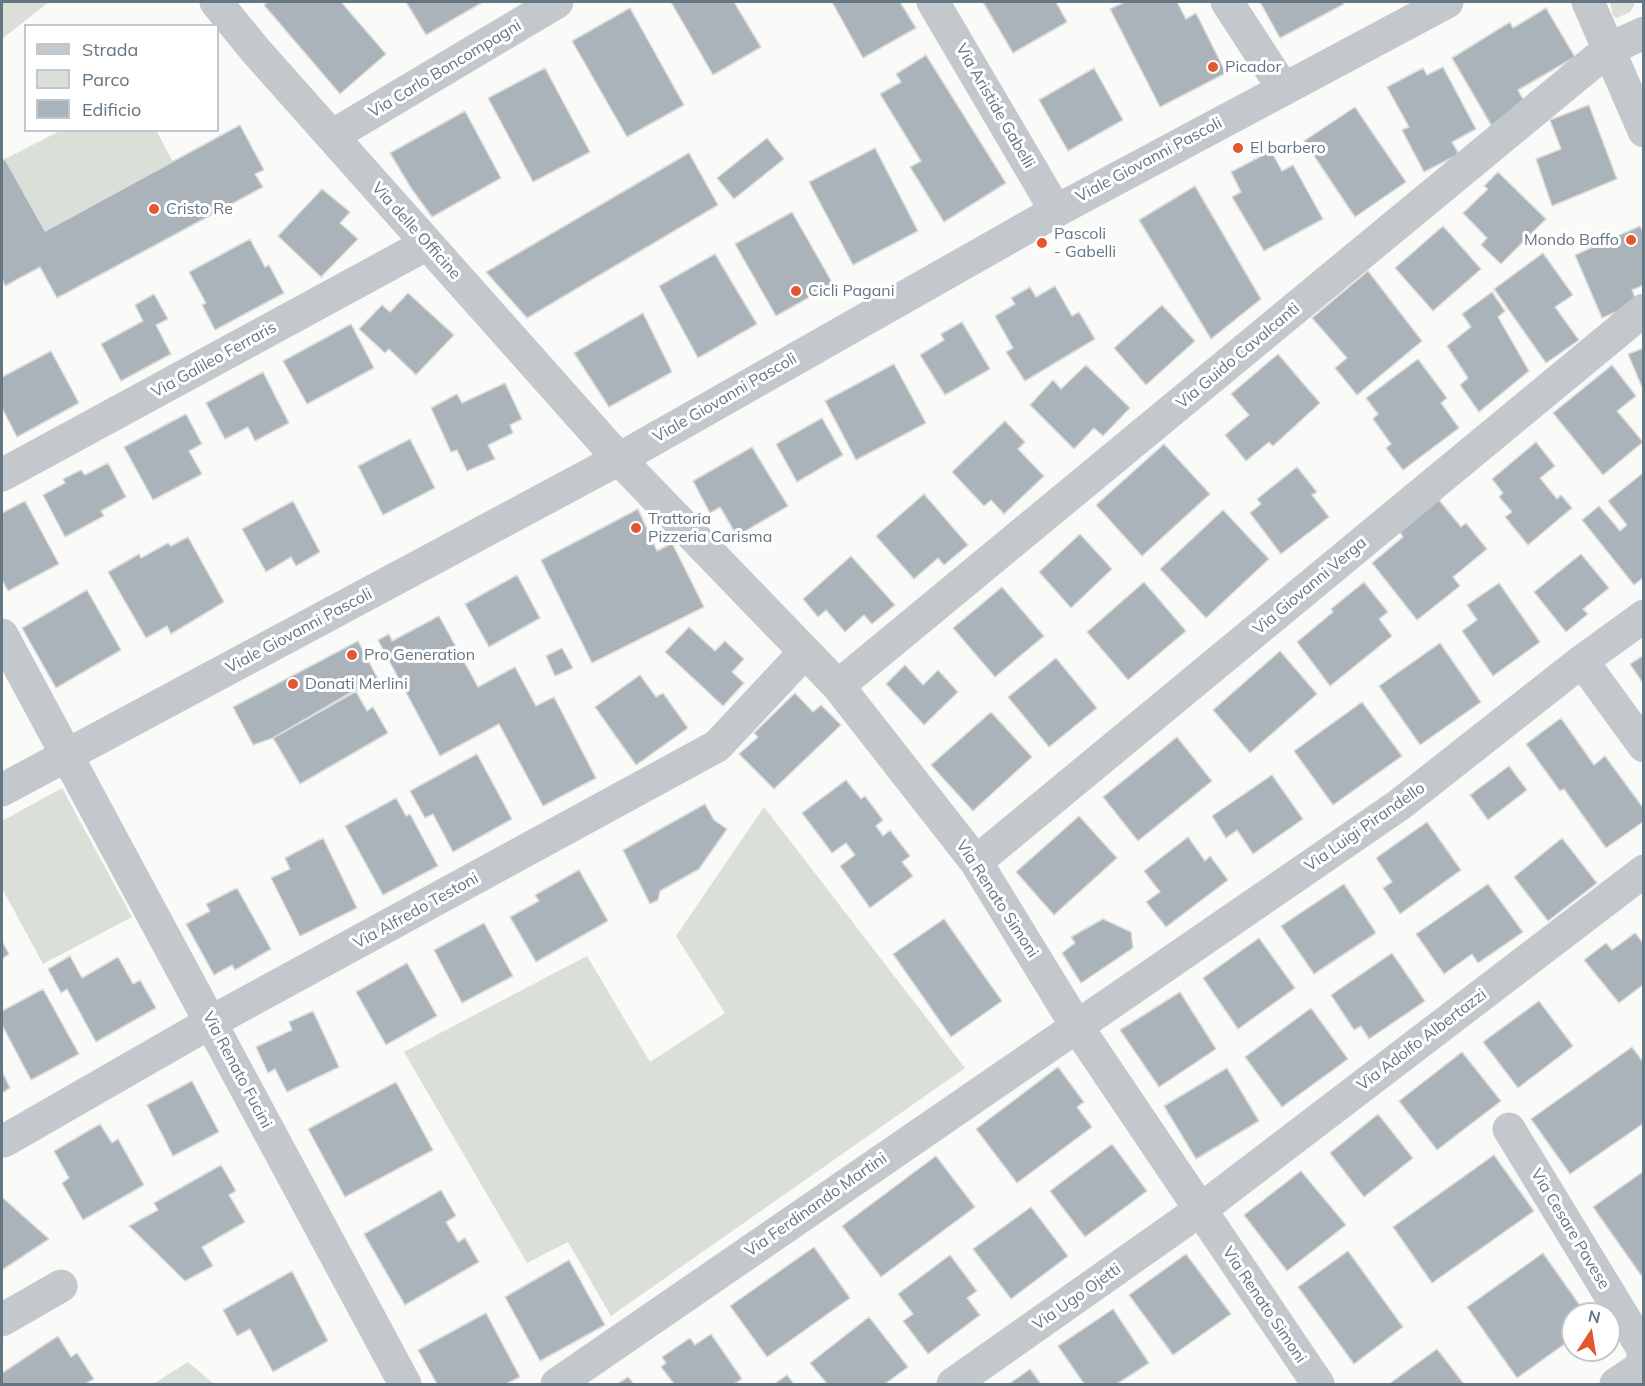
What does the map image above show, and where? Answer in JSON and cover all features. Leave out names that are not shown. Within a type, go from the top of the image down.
[{"type":"street","name":"Via delle Officine","points":[[216,2],[427,244],[619,459]]},
{"type":"street","name":"Via Carlo Boncompagni","points":[[332,136],[557,2]]},
{"type":"street","name":"Via Aristide Gabelli","points":[[933,2],[1056,211]]},
{"type":"street","points":[[1227,2],[1283,88]]},
{"type":"street","name":"Viale Giovanni Pascoli","points":[[2,790],[619,459],[1056,211],[1447,2]]},
{"type":"street","points":[[1588,2],[1644,131]]},
{"type":"street","name":"Via Guido Cavalcanti","points":[[838,686],[1609,49],[1644,33]]},
{"type":"street","name":"Via Galileo Ferraris","points":[[2,475],[427,244]]},
{"type":"street","name":"Via Giovanni Verga","points":[[976,862],[1644,310]]},
{"type":"street","name":"Via Renato Simoni","points":[[619,459],[838,686],[976,862],[1076,1025],[1318,1384]]},
{"type":"street","name":"Via Luigi Pirandello","points":[[1076,1025],[1399,805],[1582,661],[1644,616]]},
{"type":"street","name":"Via Renato Fucini","points":[[2,635],[405,1384]]},
{"type":"street","name":"Via Alfredo Testoni","points":[[4,1141],[211,1022],[717,746],[805,652]]},
{"type":"street","points":[[1582,661],[1644,746]]},
{"type":"street","name":"Via Adolfo Albertazzi","points":[[1200,1210],[1644,871]]},
{"type":"street","name":"Via Ferdinando Martini","points":[[557,1384],[1076,1025]]},
{"type":"street","name":"Via Cesare Pavese","points":[[1509,1129],[1642,1348],[1643,1366],[1616,1384]]},
{"type":"street","name":"Via Ugo Ojetti","points":[[953,1384],[1200,1210]]},
{"type":"street","points":[[2,1320],[61,1286]]},
{"type":"green space","points":[[2,2],[49,2],[2,39]]},
{"type":"green space","points":[[1610,2],[1633,2],[1635,4],[1630,12],[1617,18],[1613,16]]},
{"type":"green space","points":[[58,132],[157,132],[173,162],[45,231],[5,159]]},
{"type":"green space","points":[[62,788],[132,917],[43,964],[2,888],[2,821]]},
{"type":"green space","points":[[764,807],[965,1068],[611,1316],[568,1242],[527,1263],[404,1052],[587,956],[650,1062],[725,1013],[676,936]]},
{"type":"green space","points":[[188,1362],[214,1384],[153,1384]]},
{"type":"building","points":[[268,2],[341,2],[386,54],[340,94],[264,5]]},
{"type":"building","points":[[406,2],[483,2],[426,35]]},
{"type":"building","points":[[671,2],[734,2],[761,47],[713,75]]},
{"type":"building","points":[[832,2],[900,2],[916,28],[863,58]]},
{"type":"building","points":[[983,2],[1056,2],[1067,22],[1013,53]]},
{"type":"building","points":[[1125,2],[1177,2],[1186,19],[1196,13],[1226,73],[1160,107],[1110,9]]},
{"type":"building","points":[[1260,2],[1342,2],[1344,4],[1280,38]]},
{"type":"building","points":[[630,8],[684,105],[627,137],[572,41]]},
{"type":"building","points":[[1546,8],[1575,57],[1518,90],[1529,110],[1494,130],[1452,58],[1510,22],[1513,28]]},
{"type":"building","points":[[926,55],[1006,183],[944,222],[910,167],[921,161],[880,94],[901,82],[896,74]]},
{"type":"building","points":[[1443,67],[1476,129],[1452,142],[1459,154],[1424,172],[1402,130],[1409,127],[1387,87],[1423,68],[1427,75]]},
{"type":"building","points":[[545,68],[590,152],[533,182],[488,98]]},
{"type":"building","points":[[1094,68],[1123,120],[1068,151],[1039,100]]},
{"type":"building","points":[[1589,105],[1617,179],[1552,206],[1536,159],[1561,149],[1550,120]]},
{"type":"building","points":[[1355,107],[1406,182],[1355,217],[1304,141]]},
{"type":"building","points":[[465,111],[501,178],[432,217],[390,153]]},
{"type":"building","name":"Cristo Re","points":[[240,125],[264,170],[255,174],[263,187],[57,298],[40,267],[5,286],[2,279],[2,161],[5,159],[45,231]]},
{"type":"building","points":[[767,138],[784,159],[734,199],[717,178]]},
{"type":"building","points":[[875,148],[918,231],[853,265],[809,182]]},
{"type":"building","points":[[1271,151],[1282,171],[1293,165],[1323,219],[1264,251],[1232,197],[1241,192],[1231,172]]},
{"type":"building","points":[[689,153],[718,205],[527,318],[486,272]]},
{"type":"building","points":[[1498,172],[1546,219],[1501,264],[1481,245],[1487,238],[1463,213],[1488,189],[1484,186]]},
{"type":"building","points":[[1195,186],[1261,299],[1211,339],[1139,220]]},
{"type":"building","points":[[322,189],[350,212],[340,223],[358,239],[321,277],[278,236]]},
{"type":"building","points":[[792,212],[833,284],[776,316],[735,244]]},
{"type":"building","points":[[1443,226],[1481,269],[1433,311],[1395,268]]},
{"type":"building","points":[[1640,226],[1644,233],[1644,285],[1632,290],[1637,303],[1602,318],[1575,255]]},
{"type":"building","points":[[250,239],[265,267],[269,265],[284,293],[215,330],[202,305],[206,303],[189,272]]},
{"type":"building","points":[[1543,253],[1573,295],[1555,307],[1579,340],[1546,363],[1494,289]]},
{"type":"building","points":[[715,254],[757,324],[698,358],[659,286]]},
{"type":"building","points":[[1368,271],[1422,341],[1357,395],[1335,368],[1347,358],[1312,318]]},
{"type":"building","points":[[1055,286],[1072,316],[1079,312],[1095,339],[1025,381],[1006,352],[1013,348],[995,316],[1015,304],[1011,298],[1030,287],[1036,297]]},
{"type":"building","points":[[1492,292],[1505,311],[1498,317],[1529,371],[1479,412],[1460,385],[1468,378],[1447,346],[1471,327],[1462,314]]},
{"type":"building","points":[[408,293],[454,335],[416,375],[389,349],[385,353],[359,329],[382,305],[390,312]]},
{"type":"building","points":[[154,294],[168,319],[156,325],[171,354],[121,381],[101,344],[143,321],[135,305]]},
{"type":"building","points":[[1162,305],[1195,341],[1146,385],[1114,348]]},
{"type":"building","points":[[643,313],[672,372],[609,407],[574,353]]},
{"type":"building","points":[[962,322],[990,369],[945,395],[920,355],[944,340],[941,334]]},
{"type":"building","points":[[351,324],[374,368],[307,404],[283,361]]},
{"type":"building","points":[[1644,348],[1644,392],[1628,354]]},
{"type":"building","points":[[51,351],[79,403],[17,437],[2,408],[2,377]]},
{"type":"building","points":[[1278,354],[1320,403],[1273,446],[1269,442],[1246,461],[1225,435],[1249,415],[1231,394]]},
{"type":"building","points":[[1418,359],[1447,398],[1441,403],[1459,428],[1403,470],[1386,448],[1391,444],[1373,419],[1378,414],[1366,398]]},
{"type":"building","points":[[894,364],[926,423],[856,460],[825,401]]},
{"type":"building","points":[[1086,365],[1130,408],[1103,436],[1094,428],[1074,449],[1030,405],[1053,380],[1061,389]]},
{"type":"building","points":[[1612,365],[1636,396],[1617,411],[1643,442],[1603,475],[1553,413]]},
{"type":"building","points":[[263,372],[289,423],[255,441],[248,427],[225,439],[206,403]]},
{"type":"building","points":[[505,383],[522,419],[510,425],[513,433],[488,445],[495,459],[467,471],[457,450],[451,452],[431,408],[457,394],[462,403]]},
{"type":"building","points":[[186,414],[202,444],[189,451],[202,474],[153,500],[124,447]]},
{"type":"building","points":[[822,418],[843,455],[797,482],[776,444]]},
{"type":"building","points":[[1005,421],[1025,442],[1018,449],[1044,476],[1004,514],[991,500],[984,506],[952,472]]},
{"type":"building","points":[[410,439],[435,488],[383,515],[358,466]]},
{"type":"building","points":[[1536,442],[1555,466],[1540,478],[1557,499],[1561,495],[1572,508],[1528,545],[1505,517],[1512,512],[1499,497],[1503,493],[1492,479]]},
{"type":"building","points":[[1164,444],[1210,494],[1142,556],[1096,505]]},
{"type":"building","points":[[752,447],[788,506],[737,536],[720,507],[710,513],[693,481]]},
{"type":"building","points":[[108,463],[126,497],[101,511],[104,516],[65,537],[43,495],[65,483],[63,479],[81,470],[85,475]]},
{"type":"building","points":[[1297,467],[1317,492],[1312,495],[1329,517],[1281,554],[1250,513],[1261,504],[1257,499]]},
{"type":"building","points":[[1643,473],[1644,577],[1634,585],[1582,520],[1599,506],[1620,531],[1627,525],[1608,501]]},
{"type":"building","points":[[924,494],[968,545],[944,565],[938,558],[914,579],[876,536]]},
{"type":"building","points":[[1439,500],[1461,527],[1466,523],[1487,549],[1453,577],[1460,586],[1417,620],[1372,563],[1403,537],[1400,532]]},
{"type":"building","points":[[25,501],[59,564],[8,591],[2,580],[2,513]]},
{"type":"building","points":[[293,501],[320,552],[296,566],[291,557],[266,572],[242,529]]},
{"type":"building","points":[[638,509],[657,551],[672,543],[704,607],[592,663],[541,560]]},
{"type":"building","points":[[1223,510],[1269,559],[1206,618],[1160,569]]},
{"type":"building","points":[[1080,534],[1112,569],[1071,608],[1039,572]]},
{"type":"building","points":[[188,537],[224,602],[171,634],[167,626],[146,638],[108,572],[139,554],[141,558],[168,543],[171,546]]},
{"type":"building","points":[[1581,554],[1609,588],[1583,609],[1588,614],[1566,632],[1534,592]]},
{"type":"building","points":[[851,556],[895,605],[872,624],[864,615],[845,632],[826,610],[818,617],[803,599]]},
{"type":"building","points":[[517,575],[540,618],[489,647],[465,604]]},
{"type":"building","points":[[1144,582],[1186,631],[1128,680],[1087,632]]},
{"type":"building","points":[[1364,582],[1388,612],[1379,619],[1392,636],[1330,686],[1297,642],[1333,612],[1331,609]]},
{"type":"building","points":[[1499,583],[1540,642],[1493,676],[1462,631],[1477,620],[1467,605]]},
{"type":"building","points":[[1002,587],[1044,636],[995,677],[953,628]]},
{"type":"building","points":[[87,590],[121,650],[56,688],[22,628]]},
{"type":"building","points":[[439,616],[478,687],[515,667],[536,706],[554,697],[596,778],[543,806],[499,724],[440,756],[378,640],[389,634],[392,641]]},
{"type":"building","points":[[689,627],[715,651],[725,641],[744,659],[732,672],[744,683],[723,706],[665,652]]},
{"type":"building","points":[[358,641],[378,679],[273,738],[253,745],[233,707]]},
{"type":"building","points":[[1440,643],[1481,702],[1420,745],[1379,686]]},
{"type":"building","points":[[562,648],[573,668],[555,676],[546,656]]},
{"type":"building","points":[[1280,651],[1317,694],[1250,753],[1213,710]]},
{"type":"building","points":[[1644,655],[1644,685],[1630,664]]},
{"type":"building","points":[[1056,658],[1097,708],[1049,747],[1008,697]]},
{"type":"building","points":[[905,665],[923,685],[938,670],[958,692],[924,725],[886,684]]},
{"type":"building","points":[[640,675],[656,697],[663,693],[688,728],[636,765],[595,707]]},
{"type":"building","points":[[355,690],[367,711],[373,707],[388,733],[300,784],[273,738]]},
{"type":"building","points":[[795,693],[813,712],[821,705],[841,725],[774,789],[739,754],[758,737],[754,733]]},
{"type":"building","points":[[1362,702],[1402,756],[1333,805],[1294,751]]},
{"type":"building","points":[[991,712],[1032,757],[973,811],[931,765]]},
{"type":"building","points":[[1561,718],[1594,765],[1605,756],[1644,809],[1644,821],[1606,848],[1564,789],[1560,791],[1526,744]]},
{"type":"building","points":[[1177,737],[1212,781],[1138,841],[1103,797]]},
{"type":"building","points":[[477,754],[512,819],[453,852],[433,814],[425,818],[410,791]]},
{"type":"building","points":[[1509,766],[1527,790],[1488,820],[1470,795]]},
{"type":"building","points":[[1272,775],[1303,819],[1253,854],[1237,830],[1226,838],[1212,816]]},
{"type":"building","points":[[846,780],[861,799],[865,796],[883,820],[876,826],[883,836],[890,830],[910,856],[902,862],[913,876],[870,908],[840,866],[855,855],[846,843],[832,853],[802,813]]},
{"type":"building","points":[[396,798],[406,816],[410,814],[438,866],[383,895],[345,826]]},
{"type":"building","points":[[705,804],[714,820],[727,829],[699,869],[660,891],[658,900],[650,904],[623,850]]},
{"type":"building","points":[[1079,816],[1117,858],[1054,915],[1016,872]]},
{"type":"building","points":[[1427,822],[1461,870],[1400,914],[1383,888],[1392,882],[1376,858]]},
{"type":"building","points":[[1188,837],[1205,861],[1210,856],[1228,880],[1166,927],[1146,902],[1160,892],[1144,871]]},
{"type":"building","points":[[323,838],[357,908],[300,936],[271,878],[290,869],[285,858]]},
{"type":"building","points":[[1562,838],[1597,883],[1548,921],[1514,877]]},
{"type":"building","points":[[579,870],[608,921],[536,962],[510,917],[539,901],[535,895]]},
{"type":"building","points":[[1344,884],[1376,933],[1314,974],[1281,926]]},
{"type":"building","points":[[1488,884],[1523,932],[1478,963],[1472,954],[1444,974],[1416,934]]},
{"type":"building","points":[[237,888],[271,949],[235,970],[232,965],[214,975],[186,924],[210,911],[206,904]]},
{"type":"building","points":[[944,919],[1002,1001],[951,1037],[893,954]]},
{"type":"building","points":[[1103,919],[1131,932],[1133,948],[1081,983],[1062,953],[1075,943],[1071,937]]},
{"type":"building","points":[[484,923],[513,976],[462,1003],[434,950]]},
{"type":"building","points":[[1635,933],[1644,944],[1644,984],[1619,1003],[1584,960],[1606,943],[1612,950]]},
{"type":"building","points":[[1259,938],[1295,988],[1238,1029],[1203,978]]},
{"type":"building","points":[[2,941],[9,954],[2,959]]},
{"type":"building","points":[[1392,953],[1425,1001],[1369,1039],[1361,1026],[1354,1030],[1331,995]]},
{"type":"building","points":[[70,956],[82,978],[118,957],[133,984],[140,980],[156,1008],[96,1042],[67,989],[61,993],[48,969]]},
{"type":"building","points":[[407,963],[437,1016],[386,1045],[356,992]]},
{"type":"building","points":[[43,989],[79,1054],[31,1080],[2,1025],[2,1011]]},
{"type":"building","points":[[1180,992],[1216,1049],[1159,1087],[1120,1030]]},
{"type":"building","points":[[1539,1001],[1573,1046],[1518,1088],[1483,1042]]},
{"type":"building","points":[[1311,1008],[1348,1059],[1282,1107],[1245,1057]]},
{"type":"building","points":[[313,1011],[339,1067],[287,1092],[275,1069],[268,1073],[256,1047],[292,1030],[289,1022]]},
{"type":"building","points":[[1632,1047],[1644,1063],[1644,1123],[1570,1174],[1531,1119]]},
{"type":"building","points":[[1462,1052],[1501,1101],[1437,1150],[1399,1101]]},
{"type":"building","points":[[1058,1067],[1084,1102],[1077,1107],[1092,1127],[1017,1183],[976,1129]]},
{"type":"building","points":[[1227,1068],[1259,1121],[1196,1159],[1164,1106]]},
{"type":"building","points":[[2,1071],[10,1088],[2,1093]]},
{"type":"building","points":[[192,1081],[219,1132],[173,1156],[147,1105]]},
{"type":"building","points":[[396,1082],[433,1150],[345,1197],[308,1129]]},
{"type":"building","points":[[1378,1114],[1413,1158],[1364,1197],[1330,1153]]},
{"type":"building","points":[[100,1124],[112,1143],[118,1139],[144,1185],[83,1220],[62,1183],[69,1178],[54,1151]]},
{"type":"building","points":[[1112,1144],[1147,1191],[1085,1237],[1050,1191]]},
{"type":"building","points":[[1494,1155],[1534,1211],[1432,1283],[1393,1227]]},
{"type":"building","points":[[936,1156],[975,1207],[881,1277],[842,1226]]},
{"type":"building","points":[[221,1165],[236,1191],[229,1195],[245,1222],[202,1247],[213,1266],[185,1281],[129,1226],[158,1210],[154,1203]]},
{"type":"building","points":[[1301,1171],[1346,1225],[1287,1271],[1244,1215]]},
{"type":"building","points":[[1644,1171],[1644,1278],[1643,1278],[1593,1207]]},
{"type":"building","points":[[441,1190],[456,1216],[446,1222],[458,1242],[465,1238],[479,1262],[405,1305],[364,1234]]},
{"type":"building","points":[[2,1199],[49,1239],[2,1270]]},
{"type":"building","points":[[1031,1207],[1068,1256],[1011,1299],[973,1249]]},
{"type":"building","points":[[814,1247],[850,1298],[767,1357],[730,1306]]},
{"type":"building","points":[[1348,1251],[1403,1327],[1354,1364],[1298,1287]]},
{"type":"building","points":[[1543,1253],[1578,1302],[1561,1302],[1561,1347],[1517,1378],[1467,1307]]},
{"type":"building","points":[[1186,1254],[1231,1314],[1173,1355],[1129,1295]]},
{"type":"building","points":[[950,1255],[977,1291],[967,1298],[980,1315],[928,1354],[903,1321],[913,1314],[898,1294]]},
{"type":"building","points":[[569,1260],[605,1325],[540,1361],[505,1297]]},
{"type":"building","points":[[292,1271],[328,1341],[273,1372],[250,1329],[237,1336],[223,1310]]},
{"type":"building","points":[[1113,1309],[1149,1363],[1117,1384],[1084,1384],[1058,1346]]},
{"type":"building","points":[[486,1313],[520,1377],[506,1384],[437,1384],[418,1350]]},
{"type":"building","points":[[869,1317],[908,1367],[885,1384],[827,1384],[810,1363]]},
{"type":"building","points":[[711,1334],[742,1379],[734,1384],[674,1384],[661,1367],[666,1363],[662,1357],[690,1338],[695,1345]]},
{"type":"building","points":[[58,1336],[71,1357],[77,1353],[94,1379],[85,1384],[2,1384],[2,1373]]},
{"type":"building","points":[[1437,1349],[1464,1384],[1389,1384]]},
{"type":"building","points":[[1030,1369],[1041,1384],[1009,1384]]},
{"type":"building","points":[[787,1375],[794,1384],[774,1384]]},
{"type":"building","points":[[628,1377],[634,1384],[617,1384]]},
{"type":"place","name":"Picador","points":[[1213,67]]},
{"type":"place","name":"El barbero","points":[[1238,148]]},
{"type":"place","name":"Cristo Re","points":[[154,209]]},
{"type":"place","name":"Mondo Baffo","points":[[1631,240]]},
{"type":"place","name":"Pascoli - Gabelli","points":[[1042,243]]},
{"type":"place","name":"Cicli Pagani","points":[[796,291]]},
{"type":"place","name":"Trattoria Pizzeria Carisma","points":[[636,528]]},
{"type":"place","name":"Pro Generation","points":[[352,655]]},
{"type":"place","name":"Donati Merlini","points":[[293,684]]}]
